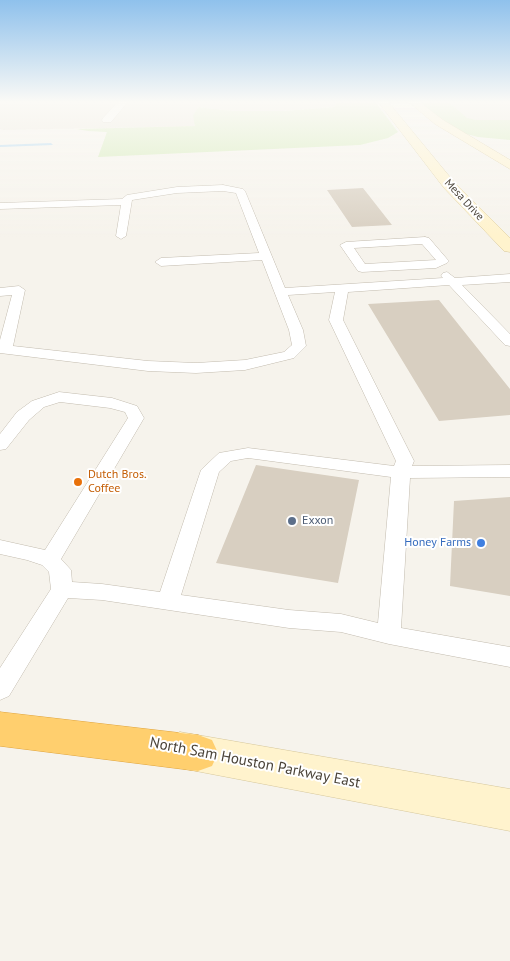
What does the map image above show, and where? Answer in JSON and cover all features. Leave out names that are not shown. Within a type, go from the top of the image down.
[{"type":"highway","points":[[0,728],[198,753]]},
{"type":"street","name":"Mesa Drive","points":[[420,148],[449,185],[510,247]]},
{"type":"street","points":[[482,148],[510,165]]},
{"type":"street","name":"North Sam Houston Parkway East","points":[[0,714],[198,753],[510,810]]},
{"type":"lane","points":[[0,292],[19,290],[2,349],[148,366],[196,368],[246,365],[289,355],[299,346],[296,330],[240,191],[223,188],[177,190],[127,198],[120,236]]},
{"type":"lane","points":[[0,206],[126,202]]},
{"type":"lane","points":[[424,240],[443,261],[436,264],[362,268],[346,245],[424,240]]},
{"type":"lane","points":[[161,262],[266,256]]},
{"type":"lane","points":[[436,264],[510,342]]},
{"type":"lane","points":[[280,292],[510,278]]},
{"type":"lane","points":[[342,289],[336,320],[405,461],[401,474],[389,635]]},
{"type":"lane","points":[[0,445],[23,416],[38,404],[58,397],[112,403],[131,409],[136,418],[50,560]]},
{"type":"lane","points":[[168,601],[210,470],[225,456],[248,453],[383,469],[401,474],[410,472],[510,471]]},
{"type":"lane","points":[[0,547],[32,552],[50,560],[60,570],[62,590],[0,689]]},
{"type":"lane","points":[[62,590],[102,592],[289,619],[341,623],[389,635],[510,657]]},
{"type":"green space","points":[[101,148],[298,148],[98,157]]},
{"type":"building","points":[[363,188],[392,225],[352,227],[327,190]]},
{"type":"building","points":[[439,300],[510,389],[510,415],[439,421],[368,304]]},
{"type":"building","name":"Exxon","points":[[256,465],[359,480],[338,583],[216,563]]},
{"type":"building","name":"Honey Farms","points":[[510,497],[510,596],[450,586],[454,501]]},
{"type":"place","name":"Dutch Bros. Coffee","points":[[78,482]]},
{"type":"place","name":"Exxon","points":[[292,521]]},
{"type":"place","name":"Honey Farms","points":[[481,543]]}]
